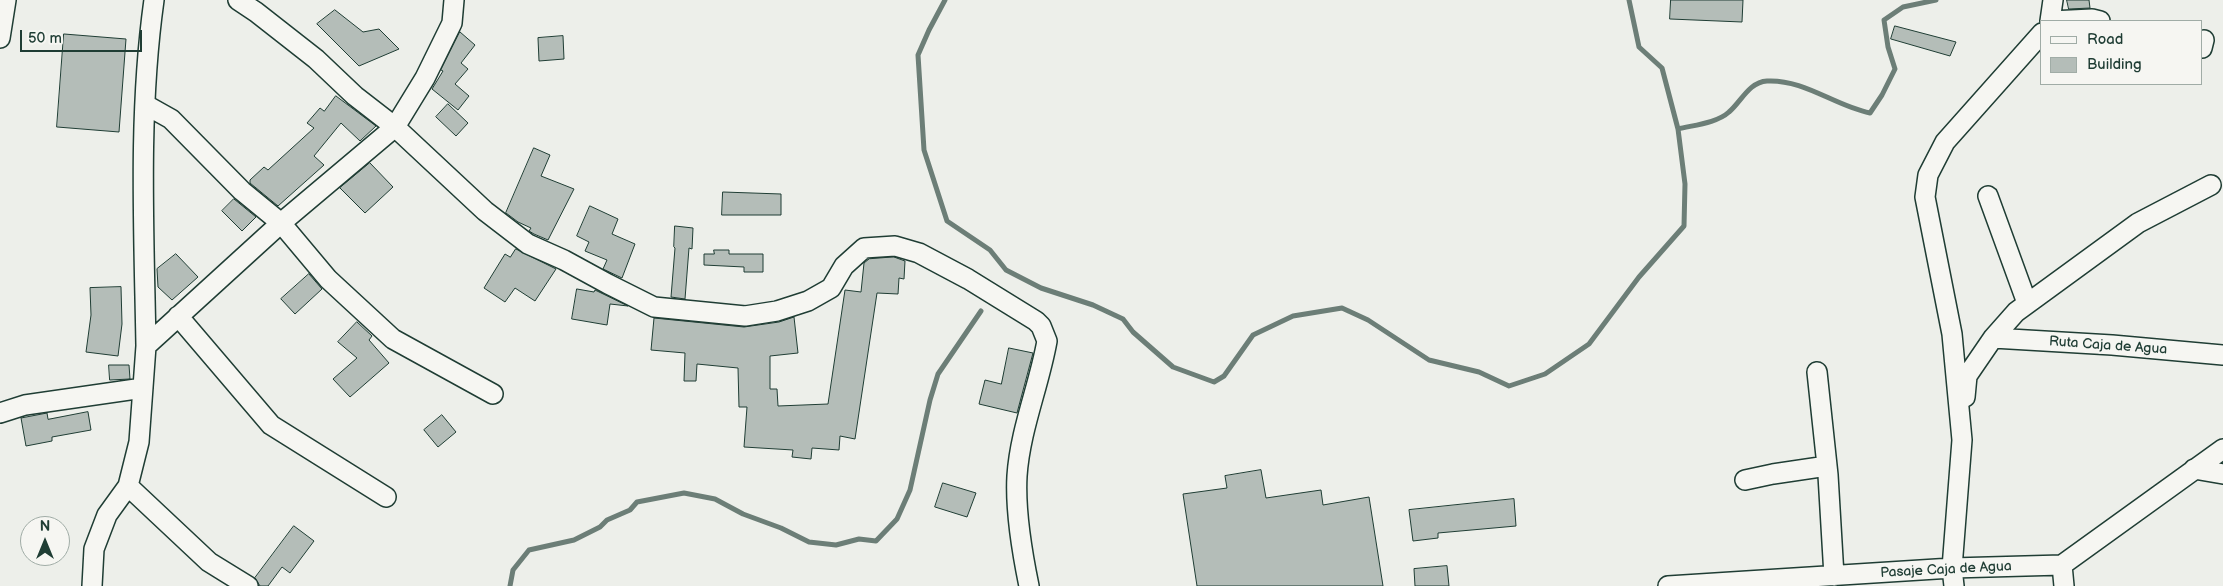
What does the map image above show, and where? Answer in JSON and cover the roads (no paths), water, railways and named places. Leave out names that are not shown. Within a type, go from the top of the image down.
[{"type":"street","points":[[0,38],[6,0]]},
{"type":"street","points":[[92,586],[94,549],[106,515],[128,486],[140,442],[146,346],[143,165],[147,49],[154,0]]},
{"type":"street","points":[[238,0],[316,58],[355,96],[395,127],[485,211],[528,244],[564,260],[654,307],[745,316],[777,311],[808,302],[831,288],[844,266],[864,248],[895,246],[919,253],[968,279],[1036,321],[1041,326],[1047,341],[1024,437],[1017,476],[1020,543],[1029,586]]},
{"type":"street","points":[[146,346],[281,223],[395,127],[425,78],[452,23],[454,0]]},
{"type":"street","points":[[2051,20],[2053,0]]},
{"type":"street","points":[[2072,20],[2096,20]]},
{"type":"street","points":[[1962,440],[1952,334],[1925,197],[1928,175],[1945,142],[2040,35]]},
{"type":"street","points":[[146,105],[171,119],[242,190],[281,223],[328,279],[394,339],[493,394]]},
{"type":"street","points":[[1953,577],[1967,376],[1993,338],[2016,312],[2027,303],[2138,224],[2211,185]]},
{"type":"street","points":[[1988,196],[2027,303]]},
{"type":"street","points":[[178,316],[271,425],[386,497]]},
{"type":"street","name":"Ruta Caja de Agua","points":[[1993,338],[2223,355]]},
{"type":"street","points":[[1817,372],[1827,466],[1834,576]]},
{"type":"street","points":[[0,413],[25,404],[143,388]]},
{"type":"street","points":[[2064,586],[2062,565],[2223,449]]},
{"type":"street","points":[[1745,480],[1827,466]]},
{"type":"street","points":[[2194,469],[2223,474]]},
{"type":"street","points":[[128,486],[209,562],[248,586]]},
{"type":"street","name":"Pasaje Caja de Agua","points":[[1668,586],[1834,576],[1953,577],[2062,565]]},
{"type":"waterway","points":[[945,0],[918,55],[924,150],[947,221],[990,250],[1006,270],[1041,288],[1093,305],[1123,319],[1133,332],[1173,367],[1214,382],[1224,376],[1253,335],[1293,316],[1342,308],[1368,320],[1429,360],[1479,372],[1509,386],[1545,374],[1589,344],[1639,277],[1684,226],[1685,184],[1678,129],[1662,68],[1639,47],[1629,0]]},
{"type":"waterway","points":[[1678,129],[1705,123],[1724,116],[1750,89],[1761,82],[1767,81],[1794,84],[1807,88],[1844,105],[1870,113],[1882,95],[1895,69],[1888,47],[1884,20],[1903,7],[1936,0]]},
{"type":"waterway","points":[[510,586],[513,570],[529,550],[574,540],[600,527],[607,520],[630,510],[637,502],[684,493],[715,499],[743,514],[781,528],[809,542],[836,545],[859,539],[876,541],[897,519],[910,490],[930,400],[938,374],[981,311]]}]
